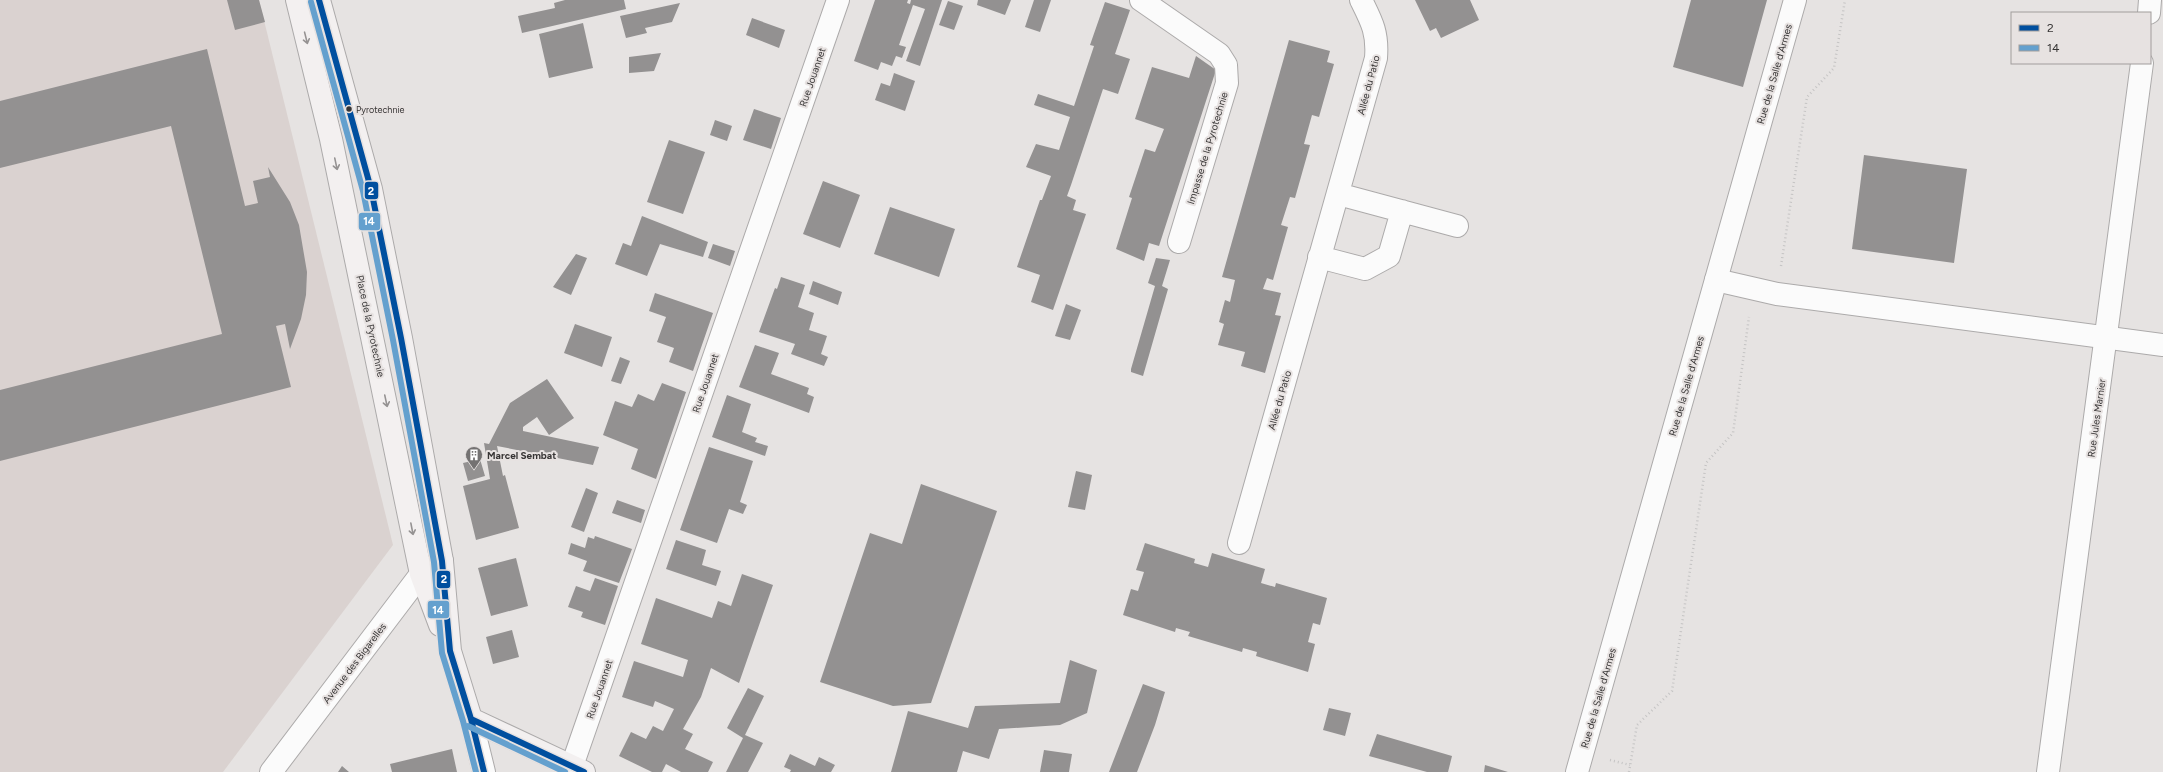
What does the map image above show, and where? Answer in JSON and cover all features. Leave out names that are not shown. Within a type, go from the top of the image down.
[{"type":"main road","name":"Place de la Pyrotechnie","points":[[297,0],[334,153],[421,574],[450,650]]},
{"type":"main road","points":[[319,0],[371,189],[401,338],[442,561],[450,650],[471,719],[578,769]]},
{"type":"street","name":"Rue Jouannet","points":[[578,769],[838,0]]},
{"type":"street","name":"Impasse de la Pyrotechnie","points":[[1141,0],[1219,54],[1226,64],[1227,83],[1179,242]]},
{"type":"street","name":"Allée du Patio","points":[[1239,543],[1376,58],[1378,41],[1374,27],[1361,0]]},
{"type":"street","name":"Rue de la Salle d'Armes","points":[[1577,772],[1795,0]]},
{"type":"street","points":[[2149,12],[2150,0]]},
{"type":"street","name":"Rue Jules Marnier","points":[[2048,772],[2107,338],[2142,64]]},
{"type":"street","points":[[1338,194],[1457,226]]},
{"type":"street","points":[[1319,257],[1364,269],[1389,256],[1402,211]]},
{"type":"street","points":[[1716,280],[1777,294],[2163,345]]},
{"type":"street","name":"Avenue des Bigarelles","points":[[271,772],[421,574],[442,561]]},
{"type":"street","points":[[471,719],[484,772]]},
{"type":"path","points":[[1777,294],[1807,97],[1834,68],[1845,0]]},
{"type":"path","points":[[1630,772],[1637,725],[1672,691],[1706,463],[1733,433],[1753,289]]},
{"type":"shaded area","points":[[0,0],[259,0],[393,545],[223,772],[0,772]]},
{"type":"building","points":[[227,0],[259,0],[265,22],[235,30]]},
{"type":"building","points":[[565,0],[624,0],[626,9],[522,33],[518,16],[555,8],[554,3]]},
{"type":"building","points":[[875,0],[908,0],[907,3],[910,4],[911,0],[942,0],[920,66],[906,61],[925,9],[913,5],[899,45],[906,47],[902,58],[896,56],[892,66],[881,62],[878,70],[854,61]]},
{"type":"building","points":[[978,0],[1011,0],[1005,15],[977,5]]},
{"type":"building","points":[[1034,0],[1051,0],[1040,32],[1025,27]]},
{"type":"building","points":[[1415,0],[1470,0],[1479,20],[1441,38],[1436,28],[1430,31]]},
{"type":"building","points":[[1691,0],[1767,0],[1743,87],[1673,67]]},
{"type":"building","points":[[948,1],[963,6],[954,30],[939,25]]},
{"type":"building","points":[[1105,2],[1130,10],[1115,54],[1130,59],[1118,94],[1103,89],[1067,196],[1076,200],[1073,210],[1086,214],[1053,310],[1031,302],[1040,275],[1017,267],[1040,200],[1042,200],[1051,176],[1026,167],[1036,144],[1059,150],[1070,117],[1034,105],[1038,94],[1074,106],[1094,46],[1090,45]]},
{"type":"building","points":[[680,3],[672,22],[645,28],[647,33],[626,38],[620,16]]},
{"type":"building","points":[[752,18],[785,30],[779,48],[746,35]]},
{"type":"building","points":[[583,23],[593,68],[549,78],[539,34]]},
{"type":"building","points":[[1289,40],[1330,51],[1327,62],[1334,64],[1319,117],[1312,115],[1304,144],[1310,145],[1295,198],[1290,197],[1281,225],[1288,227],[1273,280],[1267,278],[1263,289],[1281,293],[1275,315],[1281,316],[1265,373],[1241,366],[1245,352],[1218,345],[1224,324],[1219,322],[1225,300],[1230,302],[1235,280],[1222,277]]},
{"type":"building","points":[[207,49],[245,206],[258,203],[253,181],[270,177],[268,167],[290,202],[299,225],[307,272],[306,295],[301,319],[290,349],[285,324],[276,326],[291,387],[0,461],[0,390],[222,334],[171,126],[0,168],[0,101]]},
{"type":"building","points":[[661,53],[654,71],[629,73],[629,57]]},
{"type":"building","points":[[1196,56],[1216,70],[1159,246],[1149,243],[1144,261],[1116,249],[1132,198],[1129,197],[1145,149],[1155,152],[1164,129],[1135,119],[1152,67],[1189,78]]},
{"type":"building","points":[[894,73],[915,81],[905,111],[875,100],[881,83],[890,86]]},
{"type":"building","points":[[754,109],[781,118],[771,149],[743,140]]},
{"type":"building","points":[[715,120],[732,126],[727,141],[710,135]]},
{"type":"building","points":[[669,140],[705,152],[683,214],[647,202]]},
{"type":"building","points":[[1864,155],[1967,169],[1954,263],[1852,249]]},
{"type":"building","points":[[823,181],[860,195],[840,248],[803,234]]},
{"type":"building","points":[[890,207],[955,229],[939,277],[874,254]]},
{"type":"building","points":[[642,216],[708,242],[703,257],[660,244],[647,276],[615,264],[623,243],[631,246]]},
{"type":"building","points":[[713,244],[735,251],[730,266],[708,258]]},
{"type":"building","points":[[576,254],[587,258],[571,295],[553,287]]},
{"type":"building","points":[[1156,258],[1170,260],[1162,286],[1168,289],[1143,376],[1131,372],[1131,369],[1155,286],[1148,283]]},
{"type":"building","points":[[781,277],[805,285],[798,307],[814,313],[809,330],[827,336],[821,354],[828,357],[824,366],[791,354],[795,344],[759,332],[775,288],[777,289]]},
{"type":"building","points":[[813,281],[842,292],[838,305],[809,294]]},
{"type":"building","points":[[655,293],[713,313],[693,371],[669,362],[674,348],[657,342],[666,317],[649,311]]},
{"type":"building","points":[[1066,304],[1081,310],[1070,340],[1055,336]]},
{"type":"building","points":[[575,324],[612,337],[602,367],[564,353]]},
{"type":"building","points":[[755,345],[779,353],[771,374],[809,388],[807,394],[814,397],[809,413],[739,387]]},
{"type":"building","points":[[620,357],[630,361],[621,384],[611,381]]},
{"type":"building","points":[[547,379],[574,418],[549,435],[537,417],[523,427],[523,431],[599,447],[593,465],[497,446],[503,476],[505,475],[519,528],[476,540],[463,486],[490,479],[484,443],[489,444],[510,403]]},
{"type":"building","points":[[662,383],[686,392],[656,479],[631,469],[638,449],[603,435],[615,401],[632,407],[638,394],[654,401]]},
{"type":"building","points":[[727,395],[751,404],[742,432],[757,438],[755,442],[768,446],[765,456],[712,437]]},
{"type":"building","points":[[709,447],[753,461],[740,502],[747,505],[743,514],[729,509],[717,543],[680,530]]},
{"type":"building","name":"Marcel Sembat","points":[[480,459],[485,476],[468,481],[463,463]]},
{"type":"building","points":[[1076,471],[1092,475],[1085,510],[1068,507]]},
{"type":"building","points":[[921,484],[997,511],[931,703],[893,706],[820,682],[870,533],[902,544]]},
{"type":"building","points":[[586,488],[598,493],[584,532],[571,527]]},
{"type":"building","points":[[617,500],[645,510],[641,523],[612,513]]},
{"type":"building","points":[[595,536],[632,549],[619,583],[583,571],[587,561],[568,554],[571,543],[585,548],[588,537],[594,539]]},
{"type":"building","points":[[676,540],[706,550],[702,565],[721,571],[716,586],[666,569]]},
{"type":"building","points":[[1145,543],[1195,559],[1194,563],[1208,567],[1212,553],[1265,569],[1261,583],[1275,587],[1276,583],[1327,598],[1320,625],[1313,623],[1308,642],[1315,644],[1308,672],[1256,656],[1257,652],[1243,648],[1242,652],[1188,636],[1190,632],[1176,628],[1175,632],[1123,615],[1131,589],[1138,591],[1144,572],[1136,570]]},
{"type":"building","points":[[516,558],[528,606],[491,616],[478,568]]},
{"type":"building","points":[[742,574],[773,585],[739,683],[711,668],[701,697],[683,729],[693,734],[685,749],[713,762],[708,772],[681,772],[666,764],[662,772],[652,772],[619,756],[631,732],[646,739],[653,726],[663,731],[674,709],[655,701],[653,707],[622,697],[634,661],[683,677],[688,660],[641,644],[656,598],[712,618],[718,601],[731,606]]},
{"type":"building","points":[[595,578],[618,586],[605,625],[581,617],[583,612],[568,607],[576,586],[590,591]]},
{"type":"building","points":[[512,630],[519,657],[493,664],[486,637]]},
{"type":"building","points":[[1070,660],[1097,670],[1087,713],[1060,725],[999,729],[989,759],[963,751],[957,772],[891,772],[908,711],[968,728],[975,706],[1060,703]]},
{"type":"building","points":[[1143,684],[1165,692],[1155,725],[1137,772],[1109,772]]},
{"type":"building","points":[[748,688],[764,696],[745,735],[763,743],[748,772],[726,772],[743,738],[727,728]]},
{"type":"building","points":[[1329,708],[1351,713],[1345,736],[1323,730]]},
{"type":"building","points":[[1377,734],[1452,756],[1448,772],[1427,772],[1369,756]]},
{"type":"building","points":[[452,749],[457,772],[392,772],[390,764]]},
{"type":"building","points":[[1044,750],[1072,754],[1069,772],[1040,772]]},
{"type":"building","points":[[790,754],[815,766],[819,757],[835,765],[831,772],[790,772],[791,770],[784,767]]},
{"type":"building","points":[[1485,765],[1508,772],[1484,772]]},
{"type":"building","points":[[342,766],[349,772],[338,772]]},
{"type":"transit line","name":"2","points":[[319,0],[371,189],[401,338],[442,561],[450,651],[471,719],[484,772]]},
{"type":"transit line","name":"14","points":[[311,2],[363,191],[393,340],[434,562],[442,653],[463,721],[476,772]]},
{"type":"transit line","name":"2","points":[[471,719],[584,772]]},
{"type":"transit line","name":"14","points":[[468,726],[565,772]]},
{"type":"place","name":"Pyrotechnie","points":[[349,109]]},
{"type":"place","name":"Marcel Sembat","points":[[474,470]]}]
